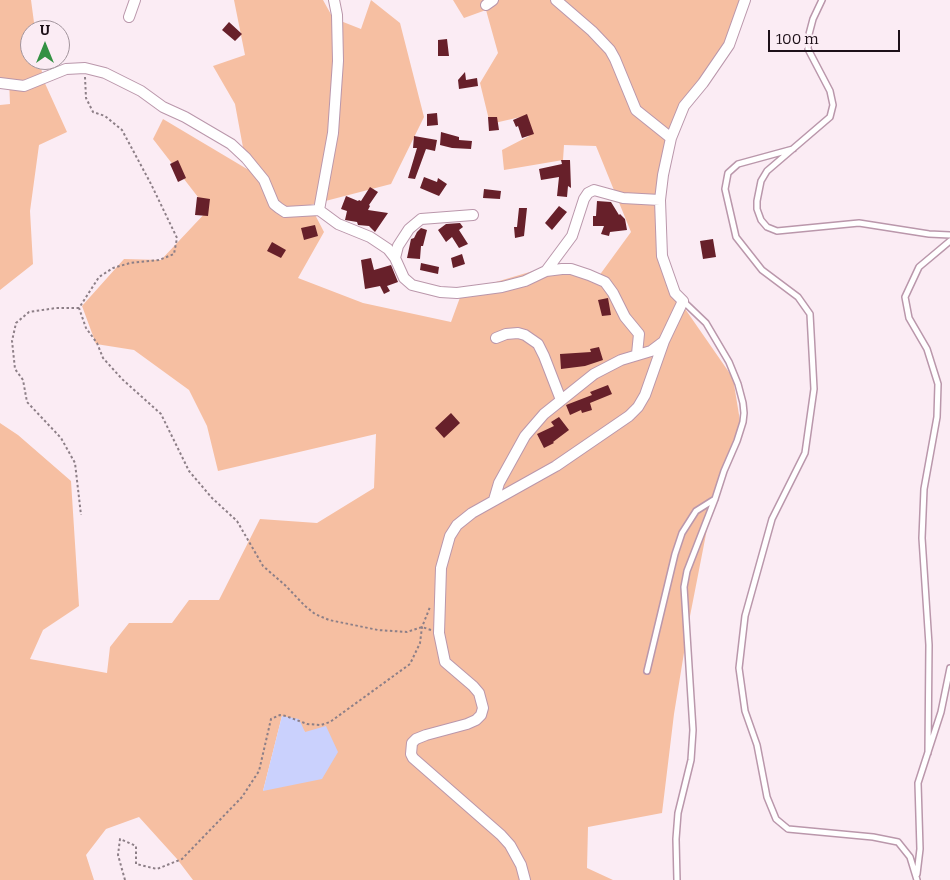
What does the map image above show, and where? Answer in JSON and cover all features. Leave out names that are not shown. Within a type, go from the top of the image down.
[{"type":"street","points":[[129,17],[135,0]]},
{"type":"street","points":[[318,210],[334,133],[338,61],[337,15],[334,0]]},
{"type":"street","points":[[556,0],[592,31],[610,50],[636,110],[671,138]]},
{"type":"street","points":[[525,880],[521,865],[510,845],[501,835],[413,758],[411,754],[412,743],[416,739],[468,724],[481,715],[483,708],[479,693],[445,662],[439,633],[441,568],[450,536],[457,525],[472,512],[556,466],[638,408],[664,341],[683,301],[675,293],[662,256],[660,200],[671,138],[684,106],[703,83],[729,45],[745,0]]},
{"type":"street","points":[[0,83],[24,86],[66,69],[84,68],[104,73],[141,91],[163,107],[185,117],[231,144],[246,158],[264,180],[274,204],[285,212],[318,210],[338,224],[370,237],[388,249],[404,278],[412,285],[440,292],[456,293],[502,287],[525,281],[546,271],[571,269],[589,275],[605,282],[625,317],[636,328],[639,334],[637,354]]},
{"type":"street","points":[[546,271],[572,236],[584,199],[588,193],[594,190],[623,198],[660,200]]},
{"type":"street","points":[[394,258],[398,246],[410,229],[421,219],[474,215]]},
{"type":"street","points":[[496,338],[506,334],[518,333],[525,335],[538,344],[561,400]]},
{"type":"street","points":[[494,500],[499,483],[525,436],[544,414],[594,374],[621,360],[651,351],[664,341]]},
{"type":"lane","points":[[822,0],[813,19],[808,38],[808,49],[830,91],[833,105],[830,117],[767,172],[762,181],[757,200],[757,209],[761,220],[767,227],[777,231],[859,223],[929,234],[950,234]]},
{"type":"lane","points":[[793,148],[738,164],[728,173],[725,189],[736,237],[762,270],[798,296],[810,314],[814,389],[805,453],[772,519],[745,616],[739,668],[745,711],[757,745],[768,797],[776,819],[788,829],[873,837],[898,842],[910,857],[917,879]]},
{"type":"lane","points":[[928,753],[929,645],[922,538],[924,489],[937,417],[938,384],[927,349],[909,318],[905,296],[919,267],[950,241]]},
{"type":"lane","points":[[677,880],[676,839],[678,813],[691,760],[693,730],[684,587],[688,571],[743,422],[743,403],[730,362],[706,323],[683,301]]},
{"type":"lane","points":[[647,671],[675,554],[682,533],[696,511],[715,499]]},
{"type":"lane","points":[[917,879],[920,849],[918,784],[941,712],[950,668]]},
{"type":"path","points":[[84,68],[86,98],[93,112],[105,116],[122,130],[152,184],[177,238],[174,254],[159,260],[130,263],[113,268],[98,276],[79,308],[86,328],[97,343],[103,358],[122,379],[161,414],[189,471],[212,498],[237,521],[263,566],[305,606],[329,620],[378,630],[407,632],[422,627],[420,643],[410,664],[330,722],[307,724],[280,715],[271,719],[259,771],[242,798],[182,859],[157,869],[136,864],[136,846],[120,838],[118,856],[125,880]]},
{"type":"path","points":[[79,308],[56,308],[29,312],[16,323],[12,340],[15,369],[23,380],[27,402],[61,438],[75,463],[81,515]]},
{"type":"shaded area","points":[[0,0],[31,0],[34,20],[20,20],[20,70],[42,70],[43,79],[67,132],[39,145],[30,211],[33,264],[0,290],[0,105],[10,104],[9,79],[0,78]]},
{"type":"shaded area","points":[[234,0],[323,0],[333,18],[361,29],[371,0],[400,23],[424,117],[391,184],[310,205],[324,232],[298,278],[363,303],[451,322],[462,292],[550,266],[596,280],[631,232],[596,146],[564,145],[563,160],[504,170],[502,150],[529,136],[525,116],[490,124],[480,83],[498,53],[486,10],[464,18],[453,0],[746,0],[725,52],[672,131],[657,244],[672,290],[733,378],[741,427],[715,488],[690,616],[674,714],[662,813],[588,827],[587,868],[613,880],[193,880],[177,859],[139,817],[106,829],[86,855],[94,880],[0,880],[0,423],[18,435],[71,481],[79,606],[43,630],[30,659],[107,673],[110,647],[129,623],[172,623],[189,600],[219,600],[260,519],[317,523],[374,488],[376,434],[218,471],[207,426],[189,390],[134,350],[96,344],[82,306],[124,259],[161,260],[208,210],[153,139],[163,119],[247,169],[235,104],[213,66],[245,55]],"holes":[[[282,716],[305,732],[263,791]]]},
{"type":"water","points":[[282,716],[299,719],[305,732],[326,726],[338,752],[322,779],[263,791]]},
{"type":"building","points":[[229,22],[242,34],[235,41],[222,30]]},
{"type":"building","points":[[447,39],[449,56],[438,56],[438,40]]},
{"type":"building","points":[[465,72],[466,80],[477,78],[478,86],[459,89],[458,80]]},
{"type":"building","points":[[437,113],[438,125],[427,126],[427,114]]},
{"type":"building","points":[[527,114],[534,134],[522,138],[518,126],[516,127],[513,120]]},
{"type":"building","points":[[488,117],[497,117],[499,130],[489,131]]},
{"type":"building","points":[[441,132],[459,137],[459,140],[472,141],[471,149],[440,145]]},
{"type":"building","points":[[414,136],[437,140],[435,151],[426,149],[415,179],[408,178],[417,148],[413,148]]},
{"type":"building","points":[[178,160],[186,178],[178,182],[170,164]]},
{"type":"building","points":[[561,160],[570,160],[571,188],[568,186],[567,197],[557,196],[559,177],[541,180],[539,169],[562,164]]},
{"type":"building","points":[[424,177],[437,182],[438,178],[447,184],[439,196],[420,188]]},
{"type":"building","points":[[370,187],[378,192],[369,205],[368,210],[388,213],[375,232],[369,226],[358,225],[357,222],[345,220],[347,211],[341,209],[346,196],[361,201]]},
{"type":"building","points":[[484,189],[501,191],[500,199],[483,198]]},
{"type":"building","points":[[197,197],[210,199],[208,216],[195,215]]},
{"type":"building","points":[[597,201],[611,202],[619,215],[625,219],[627,230],[610,232],[609,236],[601,234],[604,226],[593,226],[593,216],[596,216]]},
{"type":"building","points":[[559,206],[567,212],[552,230],[545,223]]},
{"type":"building","points":[[519,208],[527,208],[524,236],[515,238],[514,227],[517,227]]},
{"type":"building","points":[[460,223],[463,227],[459,230],[468,244],[459,248],[452,237],[446,242],[438,230],[446,224]]},
{"type":"building","points":[[315,225],[318,236],[304,240],[301,228]]},
{"type":"building","points":[[421,228],[427,230],[423,246],[421,246],[420,259],[407,258],[411,239],[414,238]]},
{"type":"building","points":[[713,239],[716,257],[703,259],[700,241]]},
{"type":"building","points":[[272,242],[286,250],[281,258],[267,251]]},
{"type":"building","points":[[462,254],[465,264],[453,268],[451,258]]},
{"type":"building","points":[[371,258],[374,270],[391,265],[398,282],[387,286],[390,291],[384,294],[380,286],[365,289],[361,260]]},
{"type":"building","points":[[421,263],[439,267],[438,274],[420,270]]},
{"type":"building","points":[[608,298],[611,315],[602,316],[598,300]]},
{"type":"building","points":[[599,347],[603,360],[585,366],[561,369],[560,354],[591,352],[590,349]]},
{"type":"building","points":[[608,385],[612,394],[590,403],[592,410],[582,413],[581,410],[570,415],[566,405],[592,395],[590,392]]},
{"type":"building","points":[[451,413],[460,423],[444,438],[435,428]]},
{"type":"building","points":[[559,417],[569,430],[554,443],[544,448],[537,434],[554,426],[551,422]]}]
